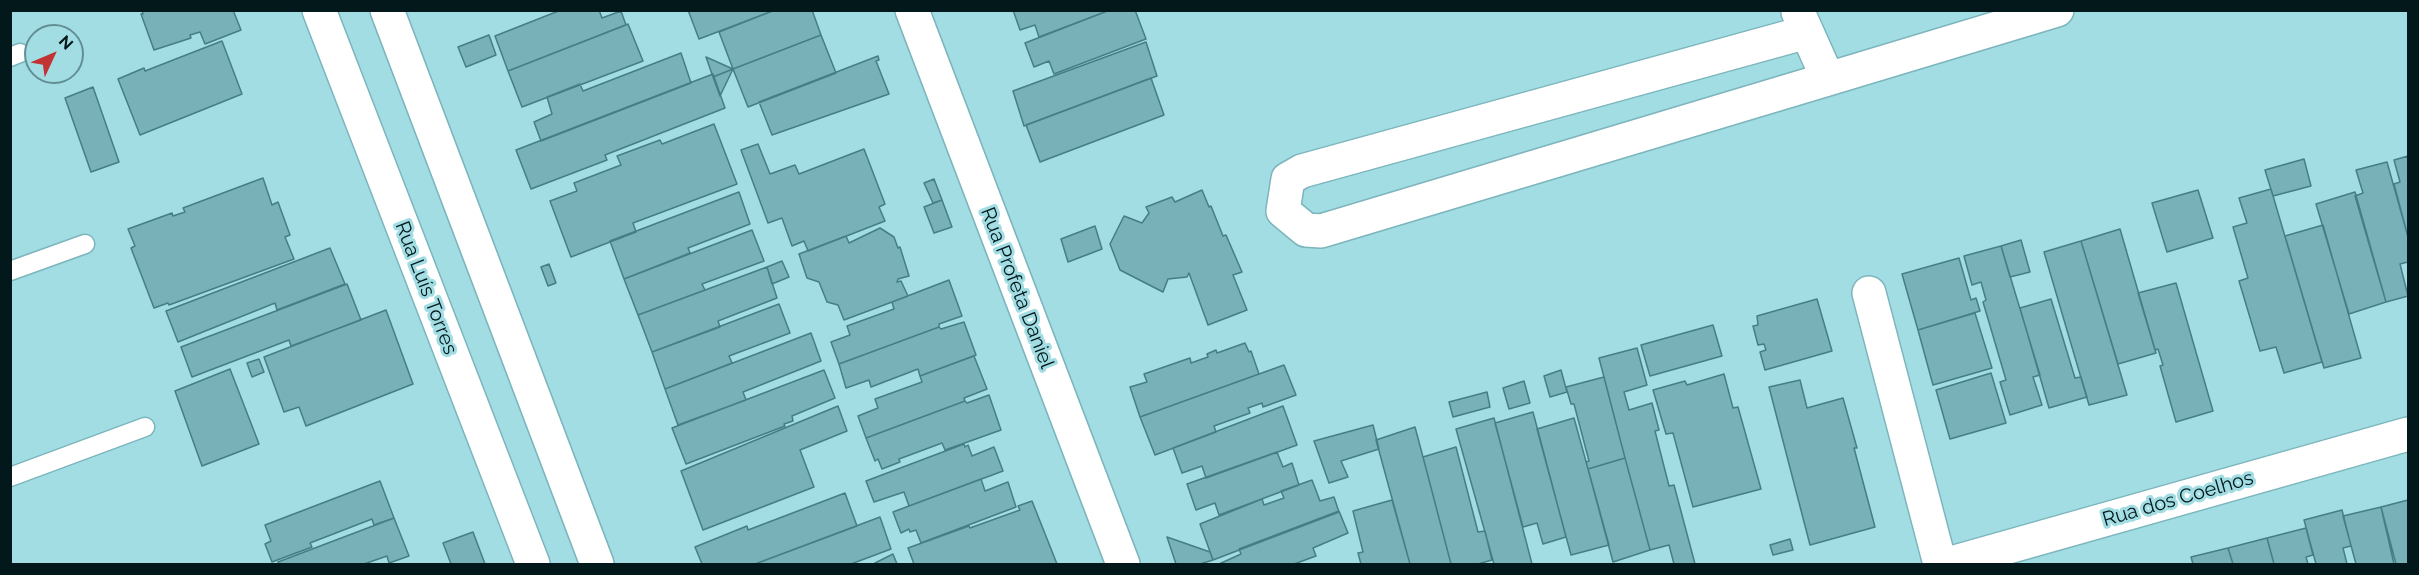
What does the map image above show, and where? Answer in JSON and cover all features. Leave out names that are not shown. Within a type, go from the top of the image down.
[{"type":"street","name":"Rua Luís Torres","points":[[319,10],[533,564]]},
{"type":"street","points":[[387,10],[597,564]]},
{"type":"street","name":"Rua Profeta Daniel","points":[[912,10],[1122,564]]},
{"type":"street","points":[[1828,79],[1802,21],[1302,171],[1288,179],[1283,211],[1306,230],[1321,231],[1828,79],[2057,10]]},
{"type":"street","points":[[1869,293],[1940,564]]},
{"type":"street","name":"Rua dos Coelhos","points":[[1948,564],[2409,434]]},
{"type":"lane","points":[[10,271],[85,244]]},
{"type":"lane","points":[[10,477],[145,427]]},
{"type":"building","points":[[142,10],[233,10],[241,30],[205,44],[200,32],[190,35],[191,38],[154,50],[141,14],[143,14]]},
{"type":"building","points":[[561,10],[599,10],[602,18],[621,11],[626,25],[508,71],[495,36]]},
{"type":"building","points":[[688,10],[775,10],[699,39]]},
{"type":"building","points":[[775,10],[812,10],[821,35],[733,69],[719,32]]},
{"type":"building","points":[[1013,10],[1110,10],[1039,37],[1035,25],[1020,30]]},
{"type":"building","points":[[1110,10],[1135,10],[1146,39],[1054,74],[1049,61],[1034,67],[1025,43]]},
{"type":"building","points":[[628,24],[643,61],[522,107],[508,71]]},
{"type":"building","points":[[489,35],[496,55],[466,67],[458,47]]},
{"type":"building","points":[[821,35],[836,73],[748,107],[733,69]]},
{"type":"building","points":[[222,41],[242,94],[140,135],[118,79]]},
{"type":"building","points":[[1146,42],[1157,76],[1024,126],[1013,91]]},
{"type":"building","points":[[681,53],[691,83],[541,141],[534,122],[552,114],[547,97],[580,84],[583,91]]},
{"type":"building","points":[[878,56],[879,60],[876,61],[889,94],[772,135],[759,102]]},
{"type":"building","points":[[706,57],[733,69],[713,77]]},
{"type":"building","points":[[733,69],[720,96],[713,77]]},
{"type":"building","points":[[713,74],[725,108],[605,155],[607,160],[531,189],[516,150]]},
{"type":"building","points":[[1151,78],[1164,115],[1040,162],[1026,125]]},
{"type":"building","points":[[93,87],[119,162],[91,172],[65,98]]},
{"type":"building","points":[[714,124],[737,184],[633,223],[636,232],[571,257],[550,201],[577,191],[574,183],[621,165],[617,156],[660,140],[662,144]]},
{"type":"building","points":[[758,144],[770,174],[795,165],[799,174],[864,149],[885,204],[879,207],[885,221],[808,251],[804,241],[792,246],[782,218],[768,223],[741,150]]},
{"type":"building","points":[[2408,156],[2408,237],[2394,184],[2400,182],[2394,160]]},
{"type":"building","points":[[2304,159],[2311,186],[2273,196],[2265,170]]},
{"type":"building","points":[[2387,162],[2408,237],[2408,262],[2400,264],[2408,296],[2386,302],[2355,196],[2363,193],[2356,170]]},
{"type":"building","points":[[263,178],[272,205],[278,202],[290,235],[285,237],[294,259],[169,305],[168,303],[154,308],[131,248],[135,246],[128,229],[172,213],[173,216],[185,212],[183,208]]},
{"type":"building","points":[[934,179],[942,200],[933,203],[924,183]]},
{"type":"building","points":[[2271,189],[2322,362],[2284,373],[2276,347],[2260,351],[2239,281],[2248,278],[2233,227],[2247,223],[2239,198]]},
{"type":"building","points":[[1202,190],[1223,236],[1226,235],[1242,272],[1233,275],[1247,310],[1208,325],[1189,273],[1187,277],[1168,279],[1163,292],[1120,270],[1110,244],[1124,216],[1142,223],[1149,213],[1146,207],[1172,197],[1175,202]]},
{"type":"building","points":[[2198,190],[2213,238],[2167,252],[2152,203]]},
{"type":"building","points":[[739,192],[750,224],[688,248],[690,253],[624,279],[610,241]]},
{"type":"building","points":[[2355,192],[2386,302],[2349,314],[2316,204]]},
{"type":"building","points":[[942,200],[952,227],[934,233],[924,207]]},
{"type":"building","points":[[2323,225],[2361,358],[2324,368],[2285,236]]},
{"type":"building","points":[[1095,226],[1102,249],[1068,262],[1061,239]]},
{"type":"building","points":[[880,228],[894,237],[898,248],[900,247],[909,276],[898,279],[897,282],[901,281],[908,296],[844,320],[838,305],[827,302],[819,282],[807,278],[799,254],[846,236],[849,243]]},
{"type":"building","points":[[2120,229],[2156,353],[2118,364],[2081,241]]},
{"type":"building","points":[[752,230],[764,261],[702,284],[705,290],[638,315],[624,279]]},
{"type":"building","points":[[2021,240],[2030,272],[2010,277],[2001,246]]},
{"type":"building","points":[[2081,241],[2127,395],[2089,405],[2044,252]]},
{"type":"building","points":[[2001,246],[2040,375],[2033,377],[2042,405],[2010,415],[2000,382],[2006,380],[1983,302],[1986,300],[1981,282],[1972,285],[1964,256]]},
{"type":"building","points":[[330,248],[345,284],[277,310],[275,303],[178,342],[166,311]]},
{"type":"building","points":[[1959,258],[1971,300],[1976,298],[1980,311],[1918,330],[1902,274]]},
{"type":"building","points":[[782,261],[789,277],[772,284],[767,267]]},
{"type":"building","points":[[549,264],[556,283],[548,286],[541,267]]},
{"type":"building","points":[[767,267],[777,298],[718,321],[720,327],[652,352],[638,315]]},
{"type":"building","points":[[949,280],[962,316],[939,324],[939,327],[839,364],[831,342],[850,335],[847,326],[894,309],[892,302]]},
{"type":"building","points":[[2176,283],[2213,411],[2176,422],[2160,366],[2163,365],[2158,349],[2155,350],[2138,293]]},
{"type":"building","points":[[347,284],[361,320],[291,346],[289,340],[192,377],[181,347]]},
{"type":"building","points":[[1817,299],[1832,351],[1765,370],[1760,352],[1766,350],[1764,344],[1758,345],[1753,326],[1758,325],[1757,316]]},
{"type":"building","points":[[2051,299],[2075,378],[2081,377],[2087,397],[2049,408],[2020,308]]},
{"type":"building","points":[[779,304],[790,333],[729,356],[732,363],[665,389],[652,352]]},
{"type":"building","points":[[386,310],[413,384],[306,426],[299,407],[284,412],[264,357]]},
{"type":"building","points":[[1975,313],[1992,368],[1933,385],[1918,330]]},
{"type":"building","points":[[964,322],[976,355],[920,376],[918,369],[871,387],[869,380],[846,388],[839,364],[939,327],[941,329]]},
{"type":"building","points":[[1713,325],[1722,356],[1650,376],[1641,345]]},
{"type":"building","points":[[811,333],[821,361],[743,392],[746,400],[678,425],[665,389]]},
{"type":"building","points":[[1245,343],[1249,352],[1251,351],[1259,374],[1140,417],[1130,387],[1147,382],[1144,374],[1190,358],[1191,363],[1208,357],[1207,354],[1216,350],[1217,353]]},
{"type":"building","points":[[1637,348],[1647,385],[1624,392],[1629,410],[1652,403],[1659,430],[1655,431],[1669,486],[1674,485],[1695,564],[1674,564],[1669,545],[1650,550],[1625,458],[1599,358]]},
{"type":"building","points":[[974,356],[987,389],[964,398],[965,401],[866,438],[858,416],[878,408],[875,399],[922,382],[920,376]]},
{"type":"building","points":[[259,359],[264,372],[252,377],[247,363]]},
{"type":"building","points":[[1284,365],[1296,395],[1263,407],[1262,403],[1248,408],[1250,413],[1214,426],[1216,432],[1155,455],[1140,417]]},
{"type":"building","points":[[230,369],[259,444],[202,466],[175,391]]},
{"type":"building","points":[[824,370],[835,398],[792,416],[793,421],[784,424],[785,426],[686,464],[672,428]]},
{"type":"building","points":[[1561,370],[1567,392],[1550,397],[1544,376]]},
{"type":"building","points":[[1991,373],[2006,423],[1950,439],[1936,390]]},
{"type":"building","points":[[1724,374],[1733,408],[1738,407],[1761,489],[1693,507],[1673,433],[1666,434],[1653,390],[1685,381],[1687,385]]},
{"type":"building","points":[[1604,377],[1625,458],[1588,469],[1586,462],[1589,461],[1574,404],[1571,404],[1566,387]]},
{"type":"building","points":[[1800,380],[1807,408],[1843,398],[1875,527],[1810,545],[1769,387]]},
{"type":"building","points":[[1524,381],[1530,403],[1509,409],[1503,388]]},
{"type":"building","points":[[1487,392],[1490,407],[1453,417],[1449,402]]},
{"type":"building","points":[[989,395],[1001,430],[945,450],[942,443],[899,459],[900,462],[882,469],[878,459],[875,461],[866,438],[965,401],[967,403]]},
{"type":"building","points":[[838,406],[847,431],[800,450],[814,487],[703,530],[681,471]]},
{"type":"building","points":[[1283,406],[1297,445],[1206,478],[1202,466],[1182,473],[1173,448]]},
{"type":"building","points":[[1533,412],[1566,537],[1543,544],[1537,523],[1523,527],[1495,423]]},
{"type":"building","points":[[1494,418],[1532,564],[1494,564],[1456,429]]},
{"type":"building","points":[[1574,418],[1609,545],[1571,555],[1537,429]]},
{"type":"building","points":[[1373,425],[1379,449],[1341,461],[1348,477],[1329,483],[1314,441]]},
{"type":"building","points":[[1415,427],[1451,564],[1410,564],[1376,440]]},
{"type":"building","points":[[964,444],[965,447],[968,445],[972,456],[994,447],[1003,471],[909,506],[904,492],[874,502],[866,481]]},
{"type":"building","points":[[1456,447],[1478,532],[1485,531],[1492,560],[1478,564],[1451,564],[1423,457]]},
{"type":"building","points":[[1277,452],[1283,467],[1292,463],[1299,485],[1219,515],[1215,503],[1196,510],[1187,484]]},
{"type":"building","points":[[1625,458],[1650,550],[1613,562],[1588,469]]},
{"type":"building","points":[[981,479],[985,491],[1008,482],[1016,507],[921,543],[916,530],[910,532],[909,529],[901,533],[893,512]]},
{"type":"building","points":[[1312,480],[1320,501],[1334,497],[1339,512],[1213,560],[1200,524],[1262,499],[1264,505],[1284,498],[1281,491]]},
{"type":"building","points":[[380,481],[394,518],[374,525],[372,519],[310,543],[312,547],[272,562],[265,544],[271,541],[265,525]]},
{"type":"building","points":[[845,493],[857,526],[755,564],[702,564],[695,547],[747,526],[748,530]]},
{"type":"building","points":[[1392,500],[1410,564],[1361,564],[1358,553],[1363,552],[1353,511]]},
{"type":"building","points":[[2408,500],[2408,564],[2396,564],[2381,507]]},
{"type":"building","points":[[1032,501],[1057,564],[914,564],[908,548],[1020,510],[1018,506]]},
{"type":"building","points":[[2381,507],[2394,564],[2356,564],[2343,516]]},
{"type":"building","points":[[2342,510],[2351,546],[2343,548],[2347,564],[2316,564],[2304,520]]},
{"type":"building","points":[[1339,511],[1348,533],[1313,548],[1316,556],[1294,564],[1219,564],[1241,554],[1239,549]]},
{"type":"building","points":[[880,517],[891,549],[851,564],[755,564]]},
{"type":"building","points":[[394,518],[409,556],[389,563],[387,556],[364,564],[279,564],[278,562]]},
{"type":"building","points":[[2306,528],[2313,555],[2306,557],[2308,564],[2274,564],[2267,538]]},
{"type":"building","points":[[473,532],[485,564],[451,564],[443,543]]},
{"type":"building","points":[[1167,537],[1210,552],[1213,560],[1200,564],[1176,564]]},
{"type":"building","points":[[2267,538],[2274,564],[2233,564],[2228,548]]},
{"type":"building","points":[[1790,539],[1793,550],[1773,555],[1770,545]]},
{"type":"building","points":[[2228,548],[2233,564],[2193,564],[2191,557]]},
{"type":"building","points":[[893,554],[897,564],[875,564],[875,563]]}]
